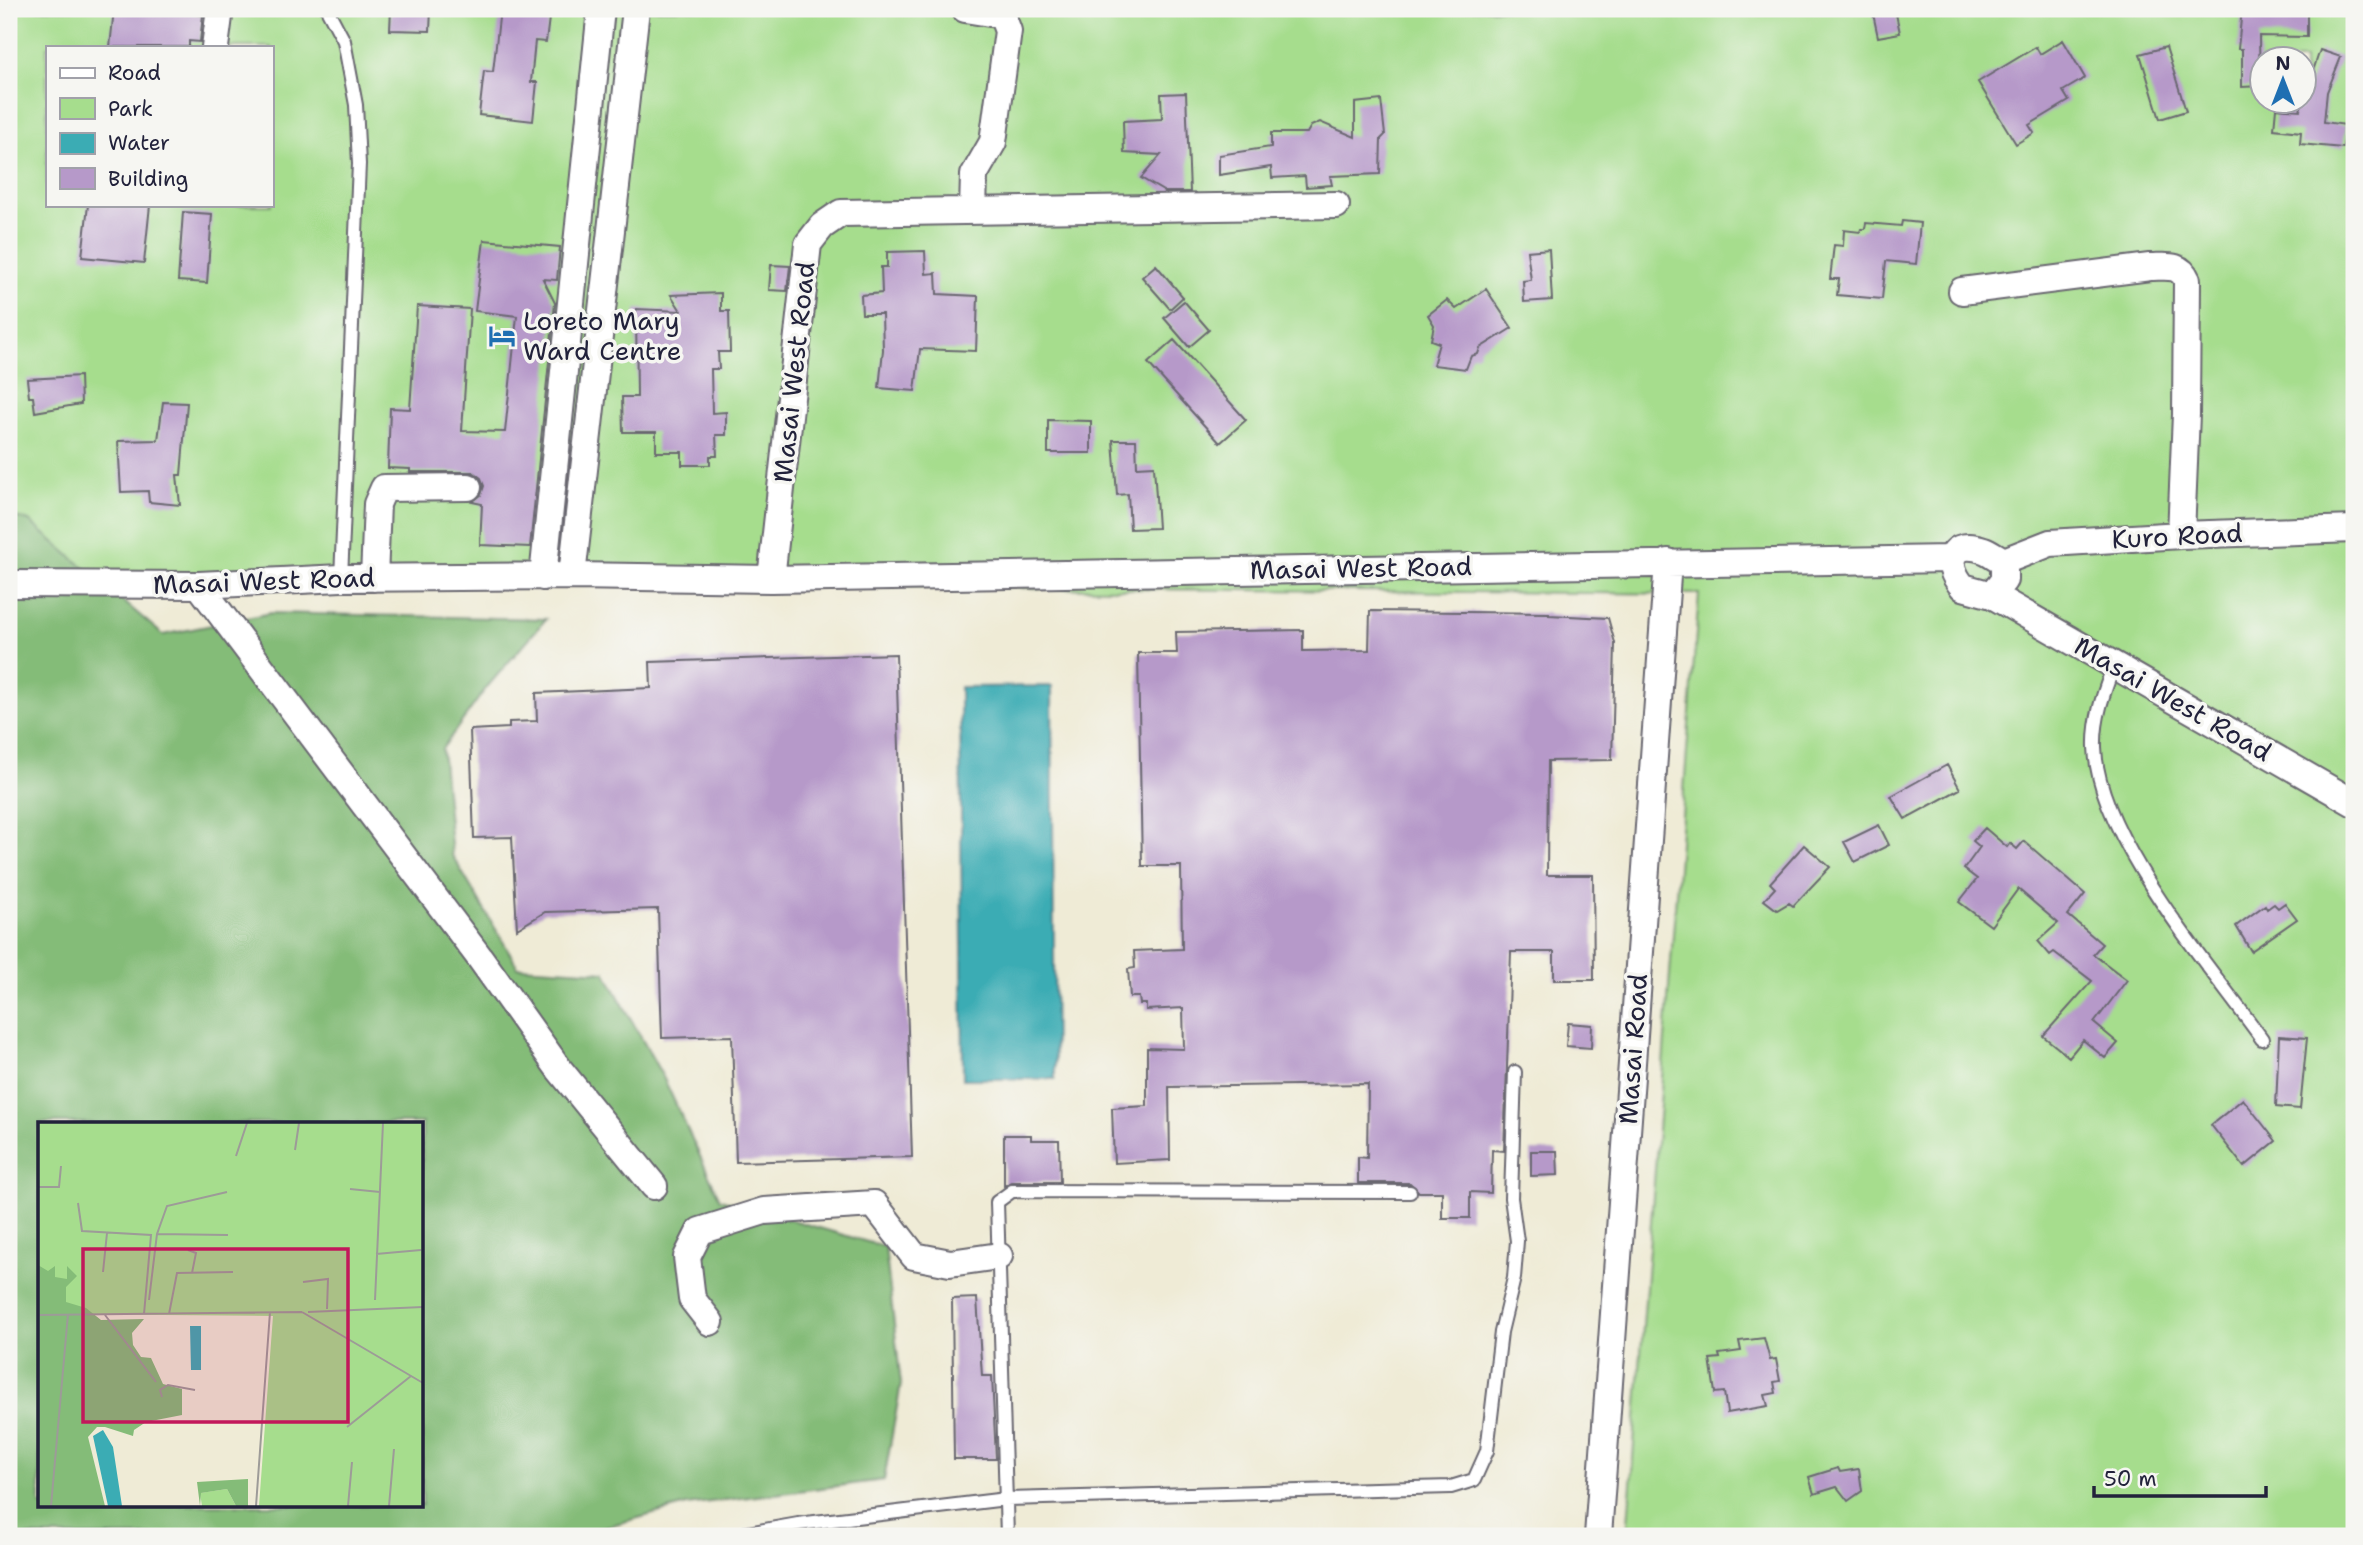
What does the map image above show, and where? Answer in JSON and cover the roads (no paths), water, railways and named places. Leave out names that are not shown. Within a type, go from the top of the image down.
[{"type":"street","points":[[215,46],[220,9]]},
{"type":"street","points":[[543,577],[601,9]]},
{"type":"street","points":[[572,576],[636,9]]},
{"type":"street","points":[[965,9],[1002,15],[1008,31],[993,142],[974,175],[973,210]]},
{"type":"street","name":"Masai West Road","points":[[771,579],[808,244],[822,226],[841,213],[1336,205]]},
{"type":"street","points":[[1962,291],[2150,267],[2176,267],[2183,271],[2187,280],[2186,414],[2180,535]]},
{"type":"street","points":[[374,578],[377,504],[384,488],[468,487]]},
{"type":"street","name":"Kuro Road","points":[[2004,561],[2050,543],[2180,535],[2354,530]]},
{"type":"street","points":[[1969,547],[1984,550],[2004,561],[2004,580],[1992,595],[1963,587],[1953,575],[1950,559],[1956,551],[1969,547]]},
{"type":"street","name":"Masai West Road","points":[[9,584],[199,585],[341,578],[572,576],[771,579],[1950,559]]},
{"type":"street","name":"Masai Road","points":[[1598,1536],[1668,562]]},
{"type":"street","points":[[199,585],[480,958],[559,1069],[654,1186]]},
{"type":"street","name":"Masai West Road","points":[[1992,595],[2354,803]]},
{"type":"street","points":[[709,1322],[692,1298],[687,1257],[700,1231],[764,1211],[874,1205],[914,1256],[950,1262],[999,1256]]},
{"type":"lane","points":[[327,9],[344,41],[355,105],[359,164],[341,578]]},
{"type":"lane","points":[[2114,665],[2097,712],[2095,737],[2105,794],[2128,852],[2262,1039]]},
{"type":"lane","points":[[731,1536],[799,1530],[1006,1499],[1451,1487],[1474,1480],[1488,1451],[1501,1332],[1514,1278],[1517,1241],[1511,1198],[1515,1072]]},
{"type":"lane","points":[[1007,1536],[997,1202],[1012,1191],[1409,1192]]},
{"type":"water","points":[[1052,686],[1055,1079],[963,1079],[960,687]]},
{"type":"place","name":"Loreto Mary Ward Centre","points":[[502,336]]}]
